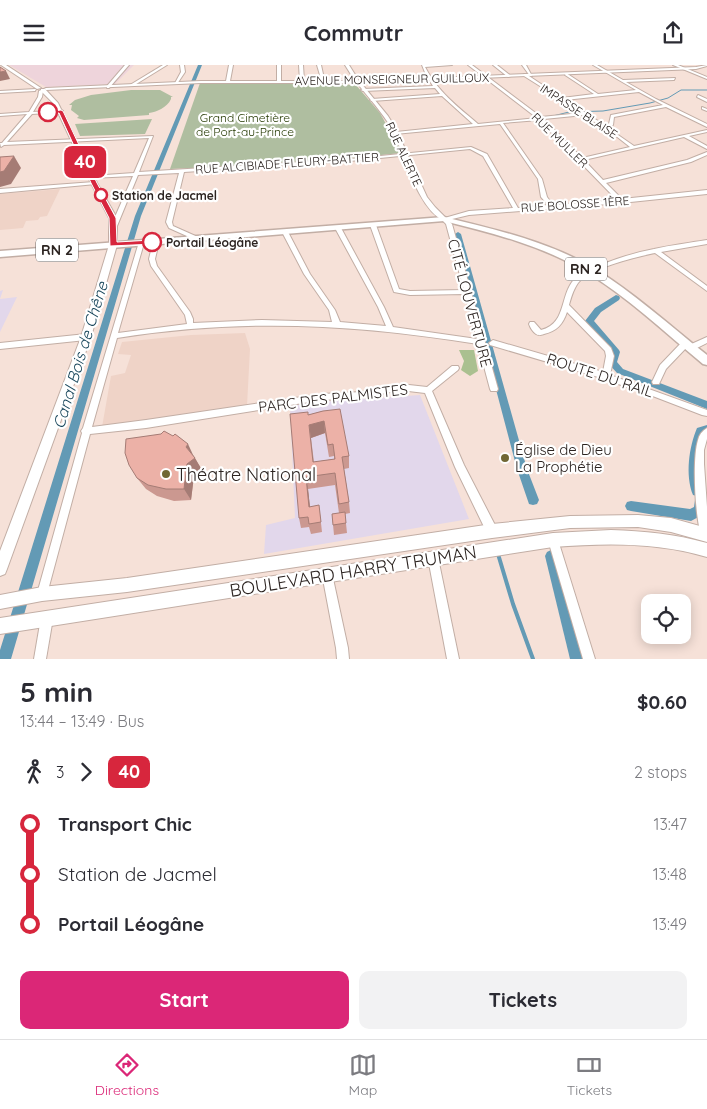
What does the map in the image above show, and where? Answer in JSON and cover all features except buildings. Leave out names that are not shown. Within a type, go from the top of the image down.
[{"type":"main road","points":[[0,569],[86,337],[116,245],[113,218],[92,180],[56,103],[41,90],[3,65]]},
{"type":"main road","name":"RN 2","points":[[0,254],[444,219],[531,243],[591,271],[707,361]]},
{"type":"main road","name":"BOULEVARD HARRY TRUMAN","points":[[0,602],[36,595],[127,585],[570,521],[625,520],[671,525],[706,535]]},
{"type":"main road","name":"BOULEVARD HARRY TRUMAN","points":[[0,626],[47,617],[552,540],[616,536],[663,539],[707,550]]},
{"type":"street","points":[[108,87],[127,65]]},
{"type":"street","points":[[132,85],[164,65]]},
{"type":"street","points":[[177,83],[182,72],[182,65]]},
{"type":"street","points":[[228,81],[231,65]]},
{"type":"street","points":[[279,65],[279,81]]},
{"type":"street","points":[[300,65],[302,81]]},
{"type":"street","points":[[319,65],[324,82]]},
{"type":"street","name":"RUE ALERTE","points":[[347,65],[356,82],[386,117],[406,153],[416,183],[435,213],[444,219]]},
{"type":"street","points":[[450,65],[423,66],[428,79],[435,87],[477,125]]},
{"type":"street","name":"RUE MULLER","points":[[470,65],[541,119],[622,201]]},
{"type":"street","points":[[494,65],[509,76]]},
{"type":"street","points":[[524,65],[531,75]]},
{"type":"street","points":[[595,65],[655,101],[707,126]]},
{"type":"street","points":[[675,65],[699,75],[707,75]]},
{"type":"street","name":"AVENUE MONSEIGNEUR GUILLOUX","points":[[0,92],[228,81],[356,82],[566,74],[707,65]]},
{"type":"street","points":[[566,74],[596,95]]},
{"type":"street","name":"IMPASSE BLAISE","points":[[525,75],[606,127],[632,147]]},
{"type":"street","points":[[621,81],[674,79]]},
{"type":"street","points":[[363,90],[435,87]]},
{"type":"street","points":[[1,145],[31,113],[41,97],[41,90]]},
{"type":"street","points":[[560,99],[638,91]]},
{"type":"street","points":[[372,100],[444,95]]},
{"type":"street","points":[[698,96],[707,101]]},
{"type":"street","points":[[606,127],[611,125],[612,116],[665,105]]},
{"type":"street","points":[[0,115],[61,111]]},
{"type":"street","points":[[396,133],[585,114]]},
{"type":"street","points":[[502,123],[540,179],[544,197],[551,206]]},
{"type":"street","points":[[580,160],[707,131]]},
{"type":"street","points":[[685,136],[707,148]]},
{"type":"street","points":[[1,145],[152,137],[114,227]]},
{"type":"street","name":"RUE ALCIBIADE FLEURY-BATTIER","points":[[0,191],[137,173],[343,160],[471,148],[485,155],[516,209]]},
{"type":"street","points":[[602,182],[689,161],[707,153]]},
{"type":"street","points":[[182,171],[169,221],[171,227],[198,239]]},
{"type":"street","name":"RUE BOLOSSE 1ÈRE","points":[[444,219],[469,213],[707,192]]},
{"type":"street","name":"CITÉ LOUVERTURE","points":[[444,219],[449,224],[462,267],[480,342],[494,389]]},
{"type":"street","points":[[373,225],[396,291],[403,293],[467,292]]},
{"type":"street","points":[[338,228],[381,307],[390,328]]},
{"type":"street","points":[[285,233],[307,274],[332,310],[337,325]]},
{"type":"street","points":[[532,324],[539,333],[548,331],[558,325],[576,281],[591,271],[631,255],[707,241]]},
{"type":"street","points":[[156,242],[152,259],[154,266],[188,314],[190,325]]},
{"type":"street","points":[[36,595],[85,431],[104,377],[140,243]]},
{"type":"street","points":[[655,250],[707,289]]},
{"type":"street","points":[[566,306],[608,350],[610,356],[606,376]]},
{"type":"street","points":[[114,336],[190,325],[270,323],[390,328],[480,342]]},
{"type":"street","points":[[0,346],[86,337]]},
{"type":"street","points":[[656,382],[663,367],[688,346],[707,339]]},
{"type":"street","name":"ROUTE DU RAIL","points":[[493,343],[565,362],[705,413]]},
{"type":"street","points":[[428,390],[455,368]]},
{"type":"street","name":"PARC DES PALMISTES","points":[[85,431],[146,424],[322,397],[362,395],[400,387],[428,390],[460,467],[492,531]]},
{"type":"street","points":[[706,535],[700,470],[702,438],[707,432]]},
{"type":"street","points":[[552,540],[589,659]]},
{"type":"street","points":[[432,558],[453,659]]},
{"type":"street","points":[[327,574],[343,659]]},
{"type":"street","points":[[40,659],[47,617]]},
{"type":"shaded area","points":[[9,65],[134,65],[115,84],[46,87]]},
{"type":"shaded area","points":[[60,189],[47,216],[40,217],[38,220],[26,221],[23,228],[0,230],[0,194]]},
{"type":"shaded area","points":[[17,297],[0,332],[0,299]]},
{"type":"shaded area","points":[[245,333],[250,349],[247,406],[102,427],[111,376],[125,373],[131,355],[118,354],[122,342],[191,335]]},
{"type":"shaded area","points":[[420,395],[469,519],[264,554],[266,525],[295,518],[290,406],[304,403]]},
{"type":"green space","name":"Grand Cimetière de Port-au-Prince","points":[[279,82],[356,85],[380,113],[402,153],[299,163],[170,169],[200,83]]},
{"type":"green space","points":[[131,90],[160,90],[173,97],[164,107],[149,113],[149,115],[84,120],[77,118],[79,116],[71,110],[72,105],[69,105],[75,100],[91,95]]},
{"type":"green space","points":[[152,119],[145,134],[80,136],[75,124]]},
{"type":"green space","points":[[459,350],[474,350],[478,371],[470,376],[461,370],[464,361]]},
{"type":"waterway","name":"Canal Bois de Chêne","points":[[4,659],[138,216],[200,65]]},
{"type":"waterway","points":[[553,116],[569,112],[603,111],[650,103],[668,98],[681,90],[707,90]]},
{"type":"waterway","points":[[458,234],[522,469],[533,500]]},
{"type":"waterway","points":[[616,298],[598,310],[589,321],[616,352],[612,363],[620,371],[707,405]]},
{"type":"waterway","points":[[697,491],[694,468],[695,453],[701,431],[707,429]]},
{"type":"waterway","points":[[631,506],[691,515],[700,510],[699,504]]},
{"type":"waterway","points":[[498,554],[513,604],[533,659]]},
{"type":"waterway","points":[[551,556],[577,659]]},
{"type":"bus line","name":"40","points":[[48,112],[61,111],[94,183],[113,218],[113,245],[152,242]]},
{"type":"place","name":"Station de Jacmel","points":[[101,195]]},
{"type":"place","name":"Portail Léogâne","points":[[152,242]]},
{"type":"place","name":"Église de Dieu La Prophétie","points":[[505,458]]},
{"type":"place","name":"Théatre National","points":[[166,474]]}]
